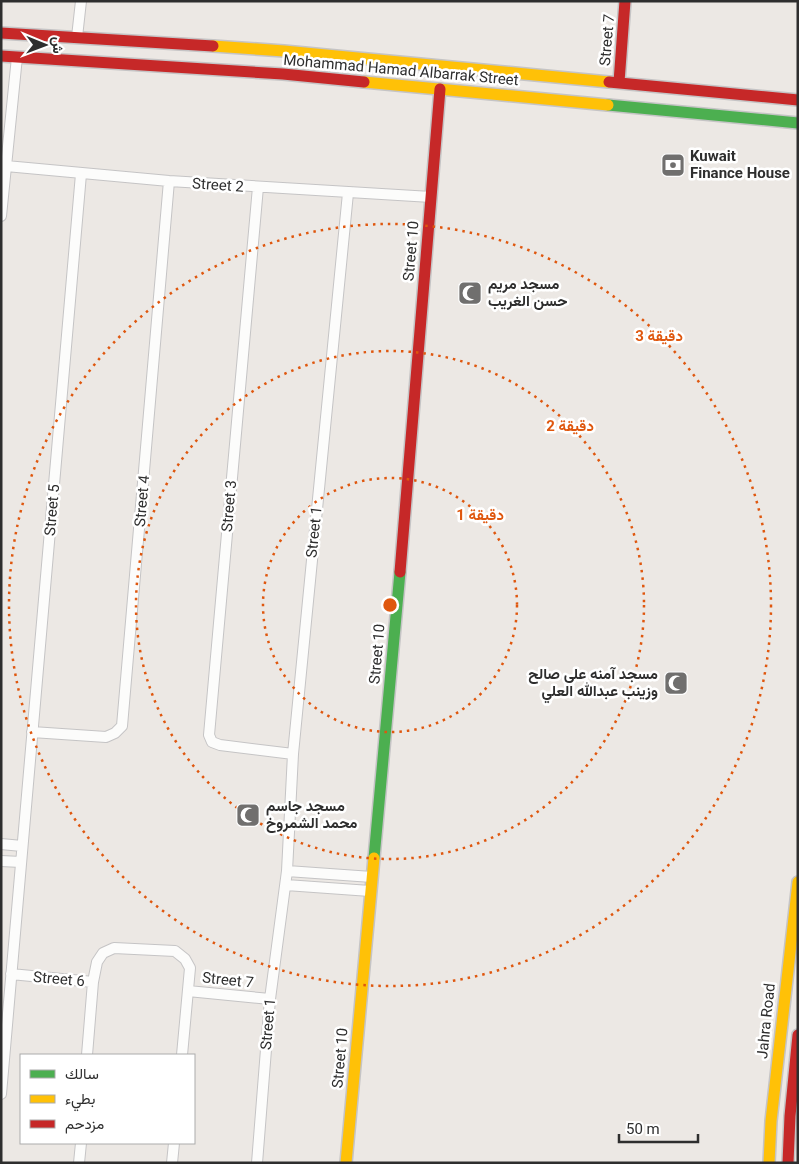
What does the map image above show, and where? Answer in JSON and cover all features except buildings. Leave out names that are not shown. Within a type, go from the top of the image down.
[{"type":"main road","name":"Street 7","points":[[619,82],[626,1]]},
{"type":"main road","name":"Mohammad Hamad Albarrak Street","points":[[1,33],[284,51],[798,100]]},
{"type":"main road","points":[[217,69],[223,59],[221,47]]},
{"type":"main road","points":[[283,74],[277,62],[280,54],[284,51]]},
{"type":"main road","name":"Mohammad Hamad Albarrak Street","points":[[1,56],[283,74],[798,123]]},
{"type":"main road","name":"Street 10","points":[[346,1163],[402,555],[440,89]]},
{"type":"main road","points":[[696,113],[702,111],[705,104],[703,96],[698,91]]},
{"type":"main road","name":"Jahra Road","points":[[769,1163],[771,1121],[798,882]]},
{"type":"main road","points":[[788,1163],[790,1116],[798,1035]]},
{"type":"street","points":[[77,37],[81,1]]},
{"type":"street","points":[[1,216],[16,57]]},
{"type":"street","name":"Street 2","points":[[6,166],[169,181],[431,197]]},
{"type":"street","name":"Street 5","points":[[1,1094],[81,174]]},
{"type":"street","name":"Street 4","points":[[32,732],[106,737],[115,733],[122,726],[169,181]]},
{"type":"street","name":"Street 3","points":[[258,187],[209,735],[212,742],[220,745],[292,754]]},
{"type":"street","name":"Street 1","points":[[257,1163],[270,999],[286,885],[292,754],[348,193]]},
{"type":"street","points":[[1,844],[22,846]]},
{"type":"street","points":[[1,861],[21,862]]},
{"type":"street","points":[[287,871],[372,877]]},
{"type":"street","points":[[286,885],[370,891]]},
{"type":"street","points":[[93,982],[97,962],[104,953],[114,948],[175,952],[185,959],[190,968],[188,991]]},
{"type":"street","name":"Street 6","points":[[11,974],[93,982],[87,1054]]},
{"type":"street","name":"Street 7","points":[[182,1054],[188,991],[270,999]]},
{"type":"street","points":[[79,1163],[81,1144]]},
{"type":"street","points":[[172,1163],[174,1144]]},
{"type":"traffic: fast","points":[[608,105],[798,123]]},
{"type":"traffic: fast","points":[[374,858],[400,572]]},
{"type":"traffic: slow","points":[[213,46],[609,82]]},
{"type":"traffic: slow","points":[[364,82],[608,105]]},
{"type":"traffic: slow","points":[[346,1163],[374,858]]},
{"type":"traffic: slow","points":[[769,1163],[771,1121],[798,882]]},
{"type":"traffic: jam","points":[[619,82],[625,1]]},
{"type":"traffic: jam","points":[[1,33],[213,46]]},
{"type":"traffic: jam","points":[[1,56],[283,74],[364,82]]},
{"type":"traffic: jam","points":[[609,82],[798,100]]},
{"type":"traffic: jam","points":[[400,572],[440,89]]},
{"type":"traffic: jam","points":[[788,1163],[790,1116],[798,1035]]},
{"type":"place","name":"Kuwait Finance House","points":[[673,165]]},
{"type":"place","name":"مسجد مريم حسن الغريب","points":[[470,293]]},
{"type":"place","name":"مسجد آمنه علي صالح وزينب عبدالله العلي","points":[[676,683]]},
{"type":"place","name":"مسجد جاسم محمد الشمروخ","points":[[248,815]]}]
